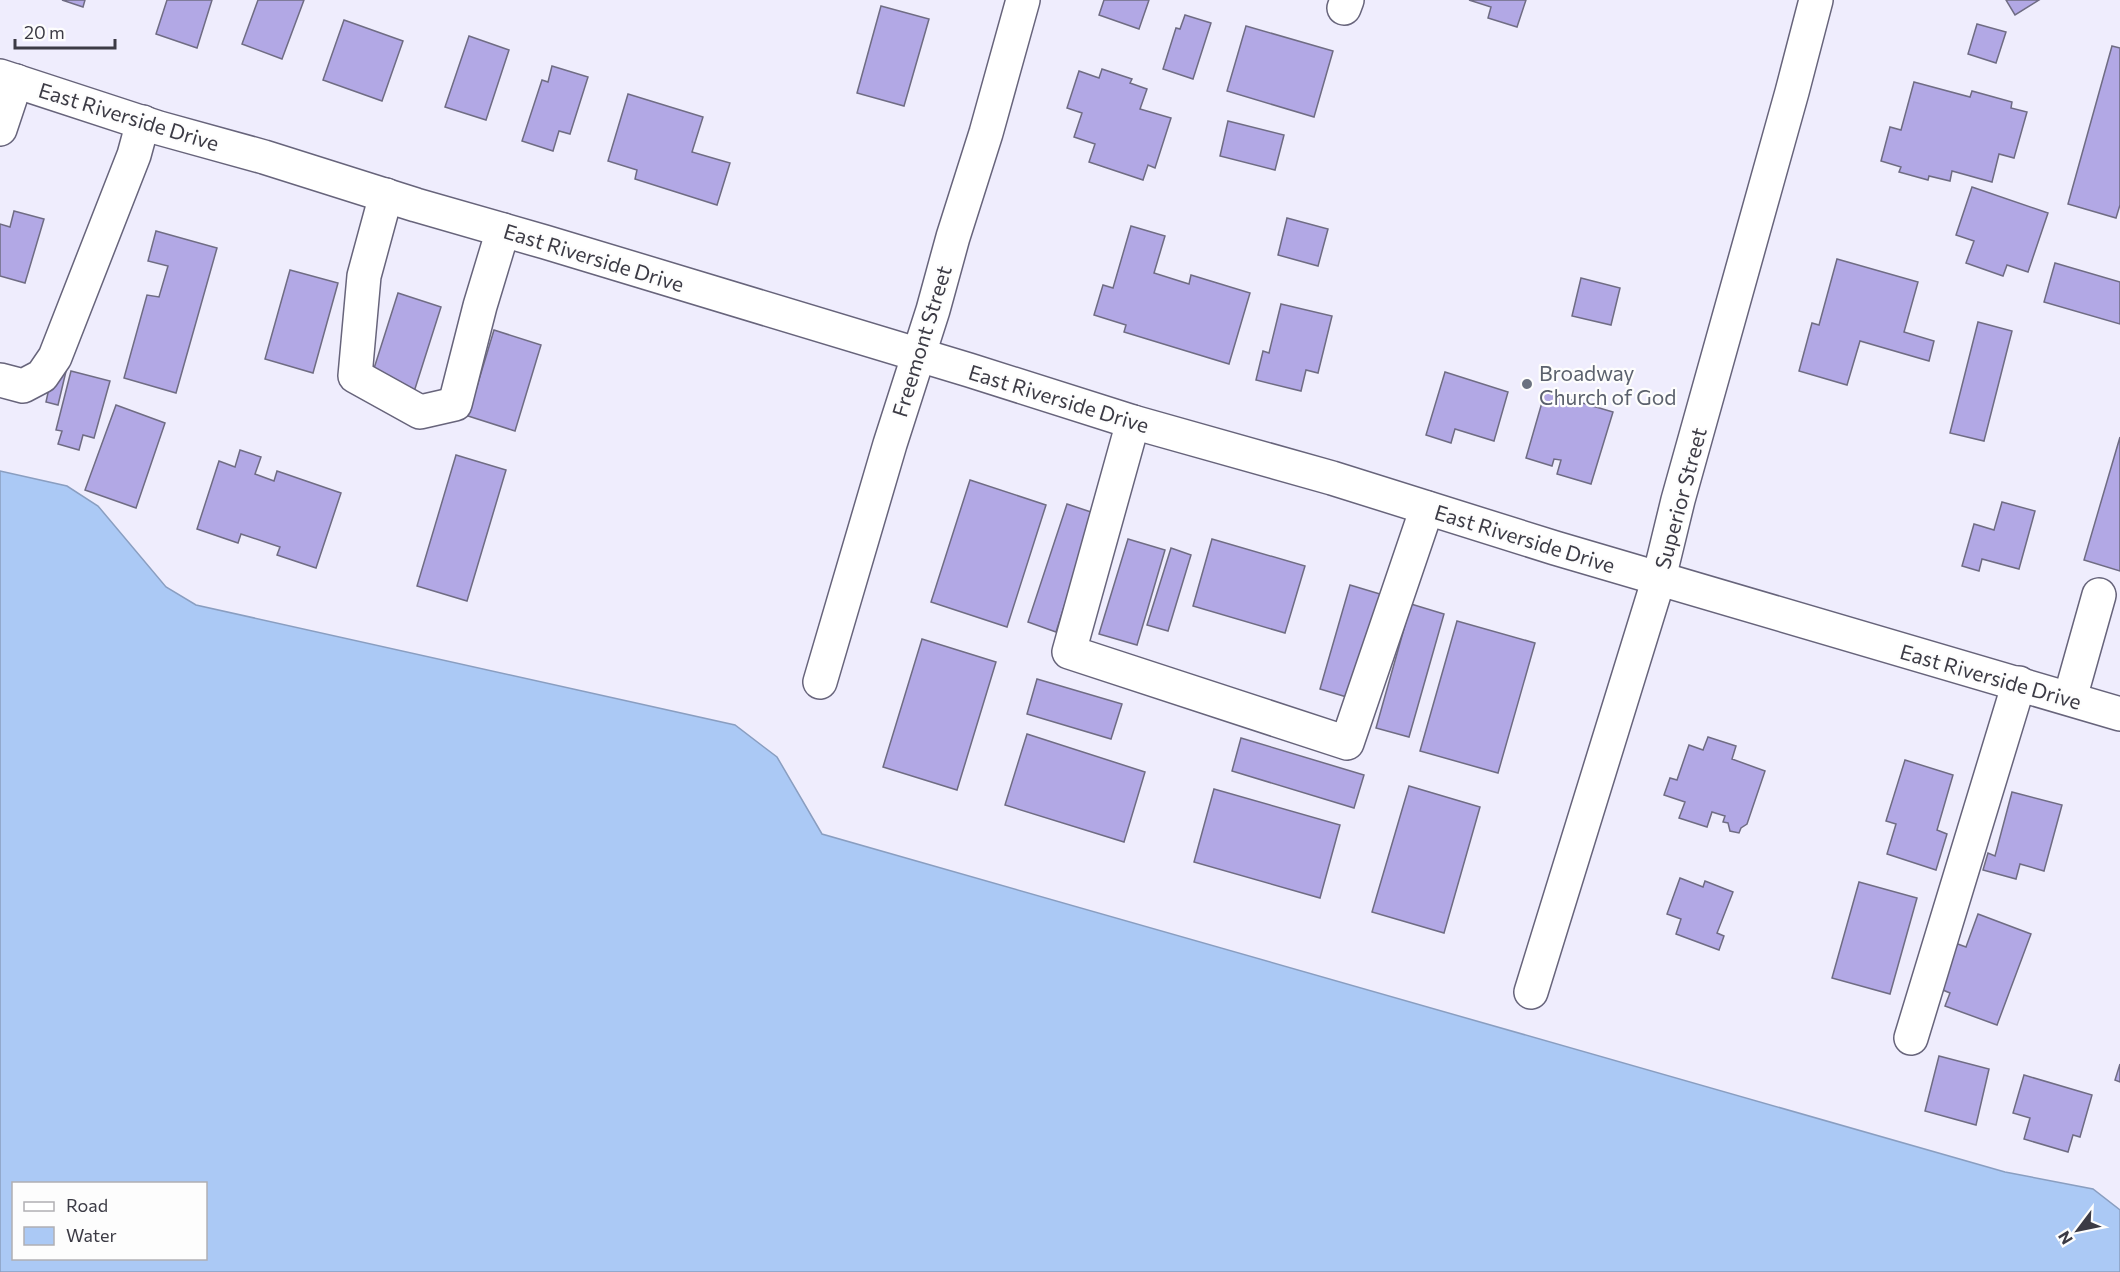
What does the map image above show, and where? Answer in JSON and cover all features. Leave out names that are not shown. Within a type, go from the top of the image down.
[{"type":"street","name":"Freemont Street","points":[[820,682],[890,444],[986,133],[1023,0]]},
{"type":"street","name":"Superior Street","points":[[1531,992],[1659,578],[1678,500],[1816,0]]},
{"type":"street","name":"East Riverside Drive","points":[[8,78],[143,122],[969,370],[1133,422],[1332,478],[1659,578],[2120,714]]},
{"type":"street","points":[[0,129],[8,78]]},
{"type":"street","points":[[0,380],[23,386],[42,376],[55,357],[134,155],[143,122]]},
{"type":"street","points":[[386,195],[364,276],[355,375],[420,412],[455,404],[480,306],[503,230]]},
{"type":"street","points":[[1133,422],[1069,652],[1347,743],[1427,508]]},
{"type":"street","points":[[2070,698],[2099,595]]},
{"type":"street","points":[[1911,1038],[2019,683]]},
{"type":"water","points":[[0,471],[67,486],[98,506],[166,587],[196,605],[735,725],[777,757],[822,834],[2005,1172],[2093,1189],[2120,1210],[2120,1272],[0,1272]]},
{"type":"building","points":[[62,0],[85,0],[83,7]]},
{"type":"building","points":[[167,0],[212,0],[197,48],[156,34]]},
{"type":"building","points":[[258,0],[304,0],[282,59],[242,44]]},
{"type":"building","points":[[1104,0],[1149,0],[1139,29],[1099,15]]},
{"type":"building","points":[[1469,0],[1526,0],[1517,27],[1488,18],[1491,7]]},
{"type":"building","points":[[2006,0],[2039,0],[2015,15]]},
{"type":"building","points":[[881,6],[929,19],[904,106],[857,93]]},
{"type":"building","points":[[1185,15],[1211,23],[1193,79],[1163,69],[1176,28],[1180,29]]},
{"type":"building","points":[[344,20],[403,41],[382,101],[323,80]]},
{"type":"building","points":[[1977,24],[2006,32],[1996,63],[1968,54]]},
{"type":"building","points":[[1246,26],[1333,51],[1314,117],[1227,91]]},
{"type":"building","points":[[469,36],[509,50],[486,120],[445,107]]},
{"type":"building","points":[[2112,46],[2120,48],[2120,205],[2116,218],[2068,204]]},
{"type":"building","points":[[552,66],[588,77],[570,134],[559,131],[553,151],[522,141],[542,80],[548,82]]},
{"type":"building","points":[[1102,69],[1132,79],[1130,83],[1147,89],[1140,109],[1171,118],[1155,168],[1148,165],[1143,180],[1089,162],[1095,144],[1074,137],[1082,113],[1067,108],[1079,71],[1099,78]]},
{"type":"building","points":[[1914,82],[1970,97],[1972,91],[2012,102],[2011,108],[2027,112],[2014,158],[1999,154],[1992,182],[1952,171],[1950,181],[1929,176],[1928,180],[1899,172],[1901,167],[1881,161],[1890,127],[1901,130]]},
{"type":"building","points":[[628,94],[703,117],[692,152],[730,163],[717,205],[635,179],[637,170],[608,161]]},
{"type":"building","points":[[1228,121],[1284,135],[1275,170],[1220,156]]},
{"type":"building","points":[[1972,187],[2048,213],[2028,272],[2007,265],[2003,276],[1966,263],[1974,241],[1956,235]]},
{"type":"building","points":[[14,211],[44,219],[25,283],[0,276],[0,224],[10,227]]},
{"type":"building","points":[[1287,218],[1328,229],[1318,266],[1278,255]]},
{"type":"building","points":[[1131,226],[1165,236],[1154,273],[1189,284],[1191,275],[1250,293],[1229,364],[1124,332],[1126,325],[1094,315],[1103,285],[1113,288]]},
{"type":"building","points":[[156,231],[217,248],[176,393],[124,378],[147,295],[159,297],[168,266],[148,261]]},
{"type":"building","points":[[1837,259],[1918,282],[1904,332],[1934,341],[1929,361],[1860,341],[1847,385],[1799,371],[1812,323],[1819,325]]},
{"type":"building","points":[[2055,263],[2120,282],[2120,324],[2044,302]]},
{"type":"building","points":[[290,270],[338,283],[313,373],[265,359]]},
{"type":"building","points":[[1581,278],[1620,288],[1611,325],[1572,316]]},
{"type":"building","points":[[398,293],[441,307],[413,395],[370,381]]},
{"type":"building","points":[[1281,304],[1332,316],[1318,373],[1306,370],[1301,391],[1256,380],[1263,351],[1269,353]]},
{"type":"building","points":[[1978,322],[2012,331],[1984,441],[1950,433]]},
{"type":"building","points":[[494,330],[541,345],[515,431],[468,416]]},
{"type":"building","points":[[54,365],[67,367],[58,405],[46,402]]},
{"type":"building","points":[[71,371],[110,381],[94,438],[83,435],[79,450],[58,444],[62,431],[56,430]]},
{"type":"building","points":[[1445,372],[1508,392],[1494,441],[1455,429],[1451,443],[1426,435]]},
{"type":"building","points":[[1545,392],[1613,412],[1591,484],[1557,474],[1561,460],[1554,459],[1552,466],[1526,458]]},
{"type":"building","points":[[116,405],[165,423],[136,508],[85,490]]},
{"type":"building","points":[[2120,437],[2120,571],[2084,560]]},
{"type":"building","points":[[240,450],[261,457],[255,474],[274,481],[277,471],[341,493],[316,568],[277,555],[280,547],[241,534],[238,543],[197,529],[219,461],[235,467]]},
{"type":"building","points":[[456,455],[506,470],[467,601],[417,586]]},
{"type":"building","points":[[970,480],[1046,505],[1007,627],[931,602]]},
{"type":"building","points":[[2002,502],[2035,511],[2019,569],[1982,559],[1979,571],[1962,566],[1974,524],[1994,530]]},
{"type":"building","points":[[1067,504],[1094,513],[1056,632],[1028,622]]},
{"type":"building","points":[[1128,539],[1165,550],[1137,645],[1099,634]]},
{"type":"building","points":[[1212,539],[1305,566],[1285,633],[1193,606]]},
{"type":"building","points":[[1171,548],[1191,555],[1168,631],[1147,625]]},
{"type":"building","points":[[1350,585],[1380,594],[1350,698],[1320,689]]},
{"type":"building","points":[[1411,604],[1444,614],[1409,737],[1376,728]]},
{"type":"building","points":[[1457,621],[1535,643],[1498,773],[1420,751]]},
{"type":"building","points":[[922,639],[996,662],[957,790],[883,767]]},
{"type":"building","points":[[1037,679],[1122,704],[1111,739],[1027,714]]},
{"type":"building","points":[[1027,734],[1145,772],[1124,842],[1005,805]]},
{"type":"building","points":[[1708,737],[1736,746],[1732,759],[1765,771],[1747,824],[1741,828],[1739,833],[1730,831],[1728,823],[1723,822],[1725,816],[1712,812],[1707,827],[1679,818],[1685,802],[1664,795],[1670,778],[1677,780],[1689,745],[1703,750]]},
{"type":"building","points":[[1241,738],[1364,775],[1354,808],[1232,771]]},
{"type":"building","points":[[1905,760],[1953,775],[1937,830],[1947,834],[1936,870],[1887,854],[1896,824],[1886,821]]},
{"type":"building","points":[[1409,786],[1480,807],[1444,933],[1372,912]]},
{"type":"building","points":[[1214,789],[1340,825],[1320,898],[1194,862]]},
{"type":"building","points":[[2012,792],[2062,805],[2044,871],[2020,864],[2016,879],[1983,870],[1988,853],[1995,856]]},
{"type":"building","points":[[1680,878],[1703,887],[1705,881],[1733,892],[1717,933],[1724,936],[1719,950],[1676,934],[1681,919],[1667,914]]},
{"type":"building","points":[[1859,882],[1917,898],[1890,994],[1832,978]]},
{"type":"building","points":[[1978,914],[2031,934],[1997,1025],[1945,1006],[1950,993],[1938,988],[1955,943],[1966,947]]},
{"type":"building","points":[[1939,1056],[1989,1069],[1976,1125],[1925,1111]]},
{"type":"building","points":[[2120,1064],[2120,1082],[2115,1080]]},
{"type":"building","points":[[2024,1075],[2092,1095],[2080,1137],[2073,1135],[2068,1152],[2024,1139],[2030,1118],[2013,1113]]},
{"type":"place","name":"Broadway Church of God","points":[[1527,384]]}]
